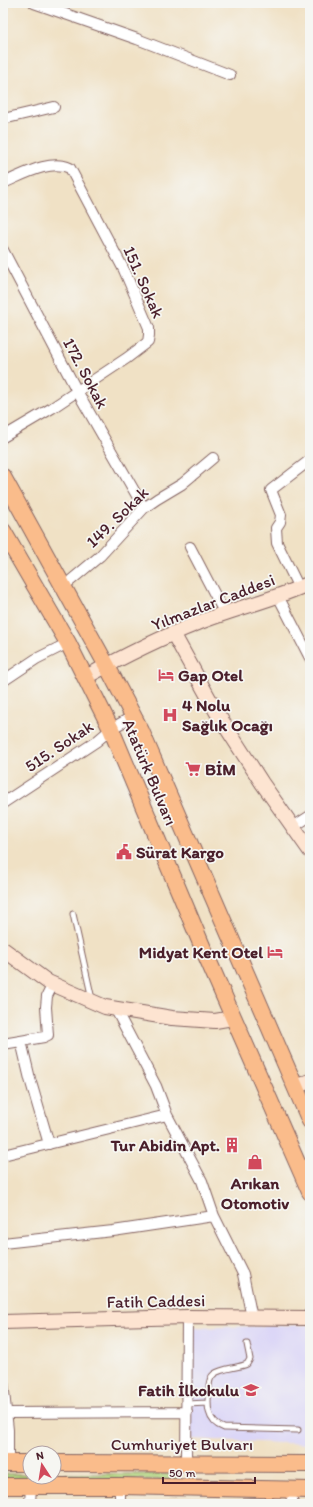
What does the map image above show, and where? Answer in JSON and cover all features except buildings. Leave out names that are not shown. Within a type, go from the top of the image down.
[{"type":"main road","name":"Atatürk Bulvarı","points":[[3,477],[64,586],[141,731],[310,1122]]},
{"type":"main road","name":"Atatürk Bulvarı","points":[[3,530],[68,643],[112,729],[233,1018],[310,1192]]},
{"type":"main road","points":[[5,1463],[22,1463]]},
{"type":"main road","name":"Cumhuriyet Bulvarı","points":[[62,1463],[310,1464]]},
{"type":"main road","points":[[3,1486],[120,1486],[292,1497],[310,1490]]},
{"type":"street","points":[[34,3],[137,39],[230,75]]},
{"type":"street","points":[[3,119],[54,107]]},
{"type":"street","name":"151. Sokak","points":[[3,183],[53,164],[64,165],[70,168],[124,270],[149,328],[150,335],[148,342],[127,358],[52,408],[3,436]]},
{"type":"street","name":"172. Sokak","points":[[3,250],[77,391],[144,508]]},
{"type":"street","name":"149. Sokak","points":[[64,586],[100,556],[144,508],[182,484],[213,458]]},
{"type":"street","points":[[304,586],[277,543],[276,528],[280,522],[281,515],[271,490],[310,460]]},
{"type":"street","points":[[190,547],[225,614]]},
{"type":"street","name":"Yılmazlar Caddesi","points":[[86,678],[173,633],[304,586]]},
{"type":"street","points":[[278,596],[310,658]]},
{"type":"street","points":[[173,633],[217,713],[262,783],[310,851]]},
{"type":"street","points":[[3,681],[36,659],[68,643]]},
{"type":"street","name":"515. Sokak","points":[[3,803],[98,741],[112,729],[133,716]]},
{"type":"street","points":[[293,826],[310,816]]},
{"type":"street","points":[[6,953],[48,982],[93,1002],[116,1010],[172,1018],[215,1021],[233,1018]]},
{"type":"street","points":[[3,1044],[48,1035],[46,1007],[47,996],[53,984]]},
{"type":"street","points":[[116,1010],[156,1086],[167,1115],[202,1181],[214,1216],[243,1274],[252,1318]]},
{"type":"street","points":[[21,1041],[30,1079],[49,1144]]},
{"type":"street","points":[[295,1087],[310,1081]]},
{"type":"street","points":[[3,1155],[167,1115]]},
{"type":"street","points":[[3,1243],[113,1231],[214,1216]]},
{"type":"street","points":[[186,1463],[187,1317]]},
{"type":"street","name":"Fatih Caddesi","points":[[3,1322],[187,1317],[310,1318]]},
{"type":"street","points":[[3,1382],[5,1414],[5,1463]]},
{"type":"street","points":[[5,1414],[187,1408]]},
{"type":"street","points":[[30,1504],[31,1486]]},
{"type":"street","points":[[120,1486],[120,1504]]},
{"type":"lane","points":[[73,914],[93,1002]]},
{"type":"lane","points":[[248,1344],[250,1359],[247,1364],[214,1374],[210,1379],[207,1403],[209,1412],[214,1422],[224,1428],[298,1430]]},
{"type":"lane","points":[[187,1408],[207,1403]]},
{"type":"shaded area","name":"Fatih İlkokulu","points":[[310,1325],[310,1444],[191,1439],[192,1328]]},
{"type":"green space","points":[[3,1474],[22,1474],[22,1479],[3,1479]]},
{"type":"green space","points":[[62,1474],[177,1474],[176,1480],[62,1479]]},
{"type":"place","name":"Gap Otel","points":[[166,675]]},
{"type":"place","name":"4 Nolu Sağlık Ocağı","points":[[170,715]]},
{"type":"place","name":"BİM","points":[[193,769]]},
{"type":"place","name":"Sürat Kargo","points":[[124,852]]},
{"type":"place","name":"Midyat Kent Otel","points":[[275,952]]},
{"type":"place","name":"Tur Abidin Apt.","points":[[232,1145]]},
{"type":"place","name":"Arıkan Otomotiv","points":[[255,1162]]},
{"type":"place","name":"Fatih İlkokulu","points":[[251,1390]]}]
